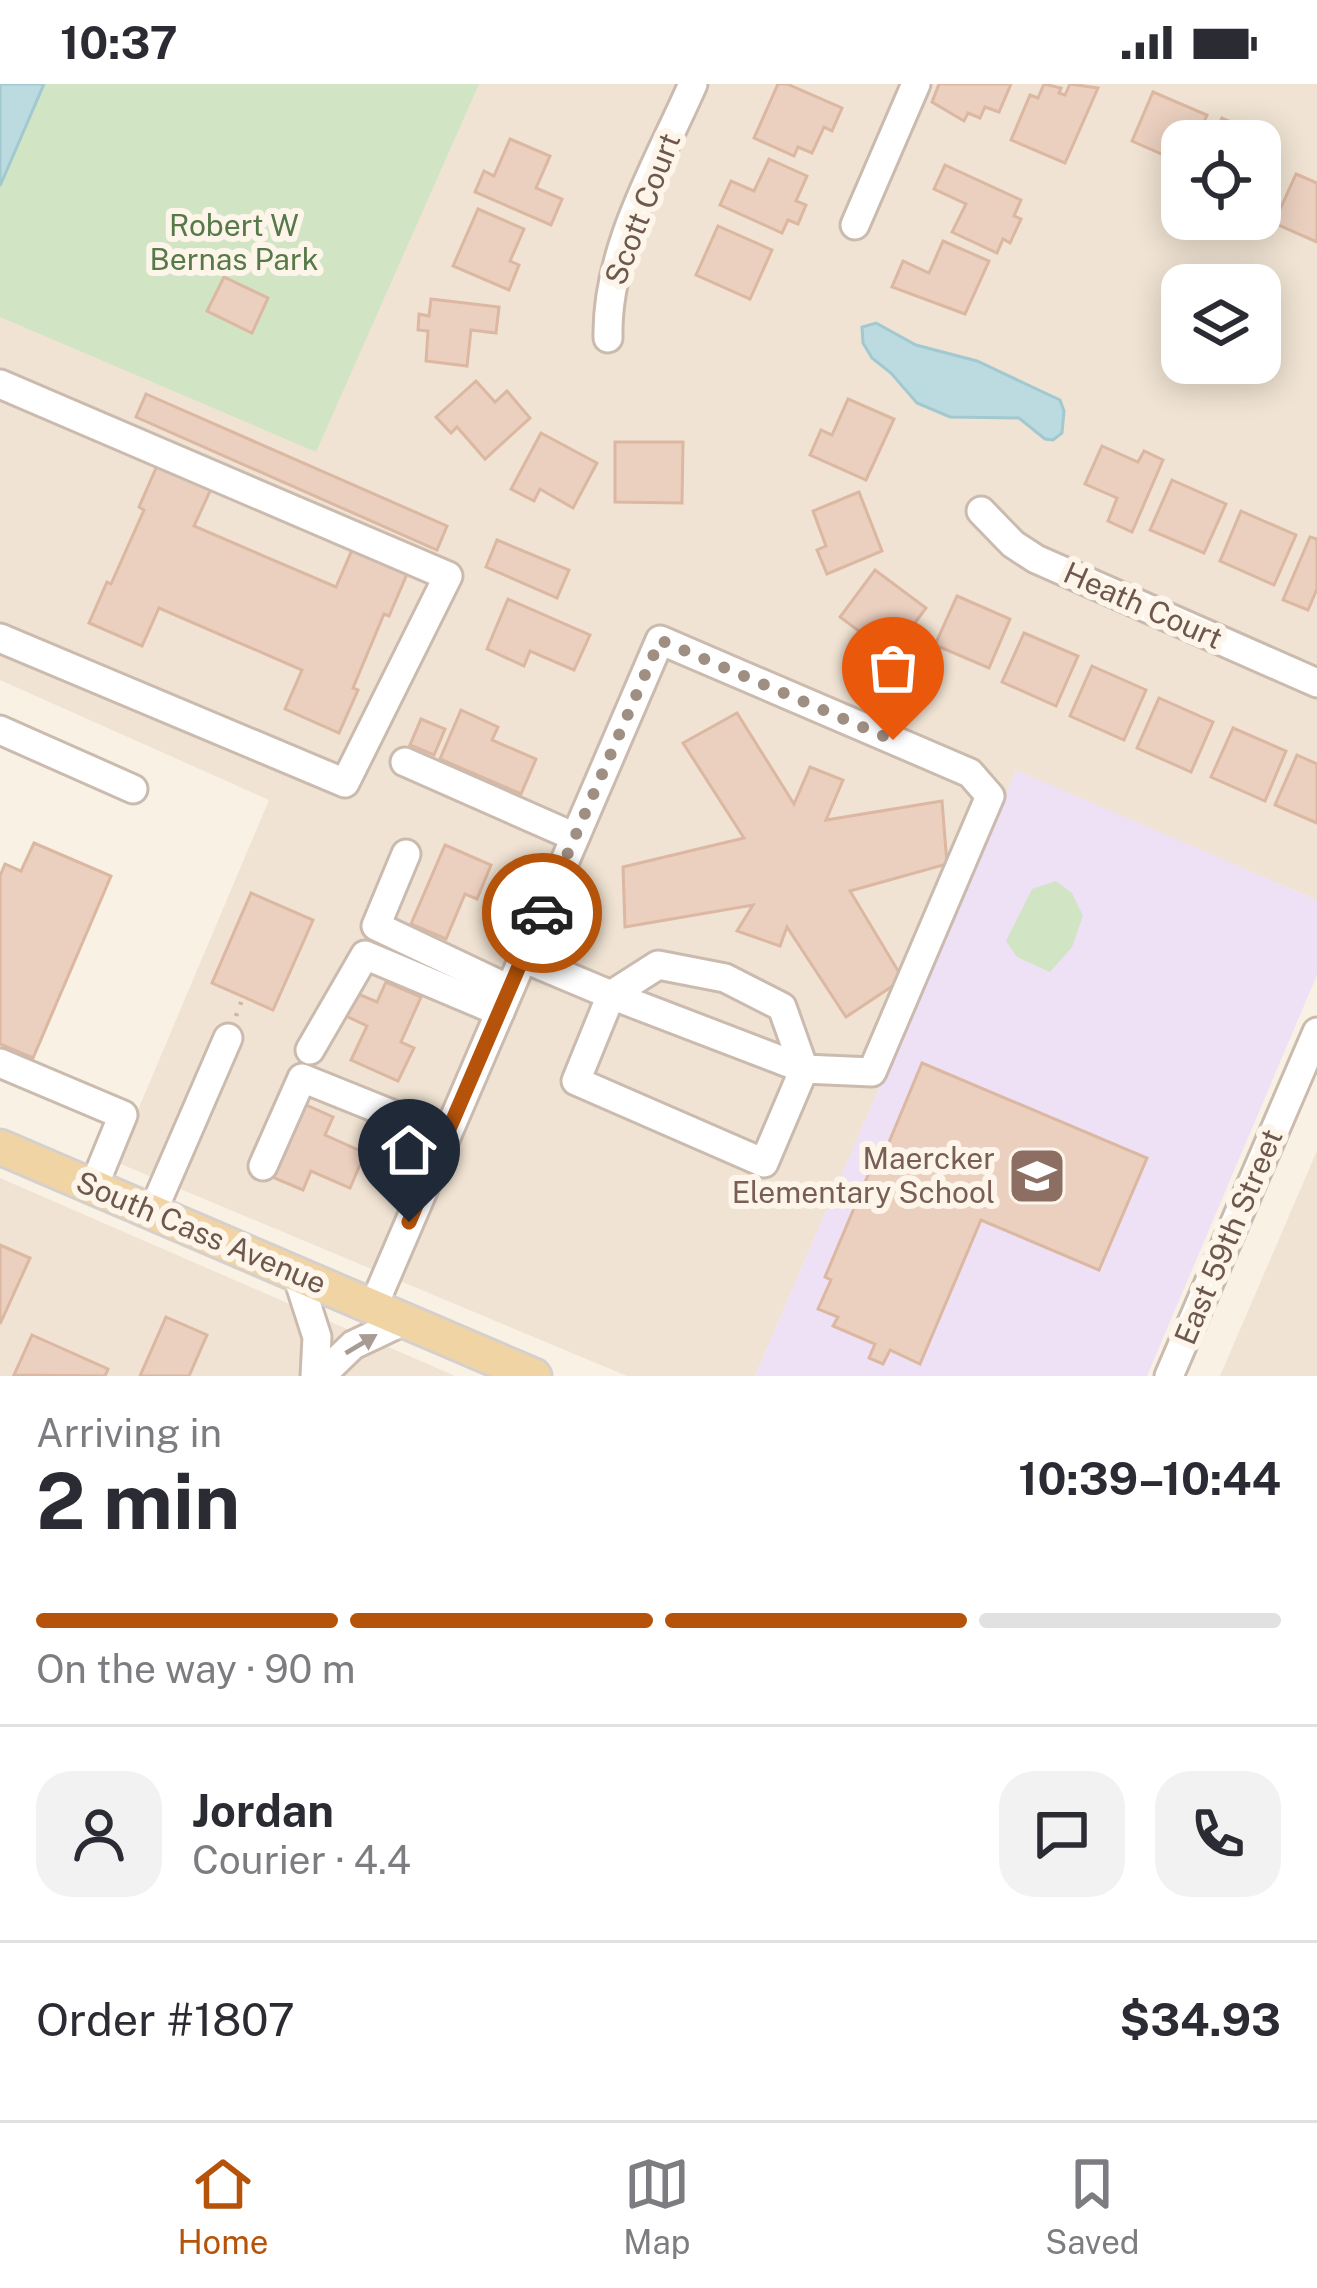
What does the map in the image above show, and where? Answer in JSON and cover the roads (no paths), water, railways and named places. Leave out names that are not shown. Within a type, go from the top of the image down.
[{"type":"main road","name":"South Cass Avenue","points":[[0,1147],[534,1376]]},
{"type":"street","name":"Scott Court","points":[[608,338],[607,304],[620,253],[693,84]]},
{"type":"street","points":[[855,225],[916,84]]},
{"type":"street","points":[[0,384],[448,576],[345,783],[0,638]]},
{"type":"street","name":"Heath Court","points":[[981,512],[1036,559],[1317,683]]},
{"type":"street","points":[[373,1306],[660,640],[970,773],[990,796],[872,1072],[804,1070],[523,958]]},
{"type":"street","points":[[0,730],[133,789]]},
{"type":"street","points":[[406,761],[575,837]]},
{"type":"street","points":[[406,854],[376,926],[504,1001]]},
{"type":"street","points":[[310,1050],[365,955],[504,1001]]},
{"type":"street","points":[[658,964],[725,978],[782,1007],[804,1070],[764,1163],[576,1081],[611,995],[658,964]]},
{"type":"street","name":"East 59th Street","points":[[1169,1376],[1317,1032]]},
{"type":"street","points":[[152,1213],[228,1038]]},
{"type":"street","points":[[0,1064],[123,1115],[93,1188]]},
{"type":"street","points":[[263,1166],[302,1078],[446,1136]]},
{"type":"street","points":[[297,1275],[317,1336],[318,1376]]},
{"type":"street","points":[[318,1376],[352,1345],[406,1320]]},
{"type":"water","points":[[0,84],[44,84],[0,186]]},
{"type":"water","points":[[876,323],[916,345],[977,361],[1060,400],[1062,433],[1053,440],[1045,439],[1019,418],[950,417],[917,403],[863,343],[862,327]]},
{"type":"place","name":"Maercker Elementary School","points":[[1037,1176]]},
{"type":"park label","name":"Robert W Bernas Park","points":[[234,244]]}]
